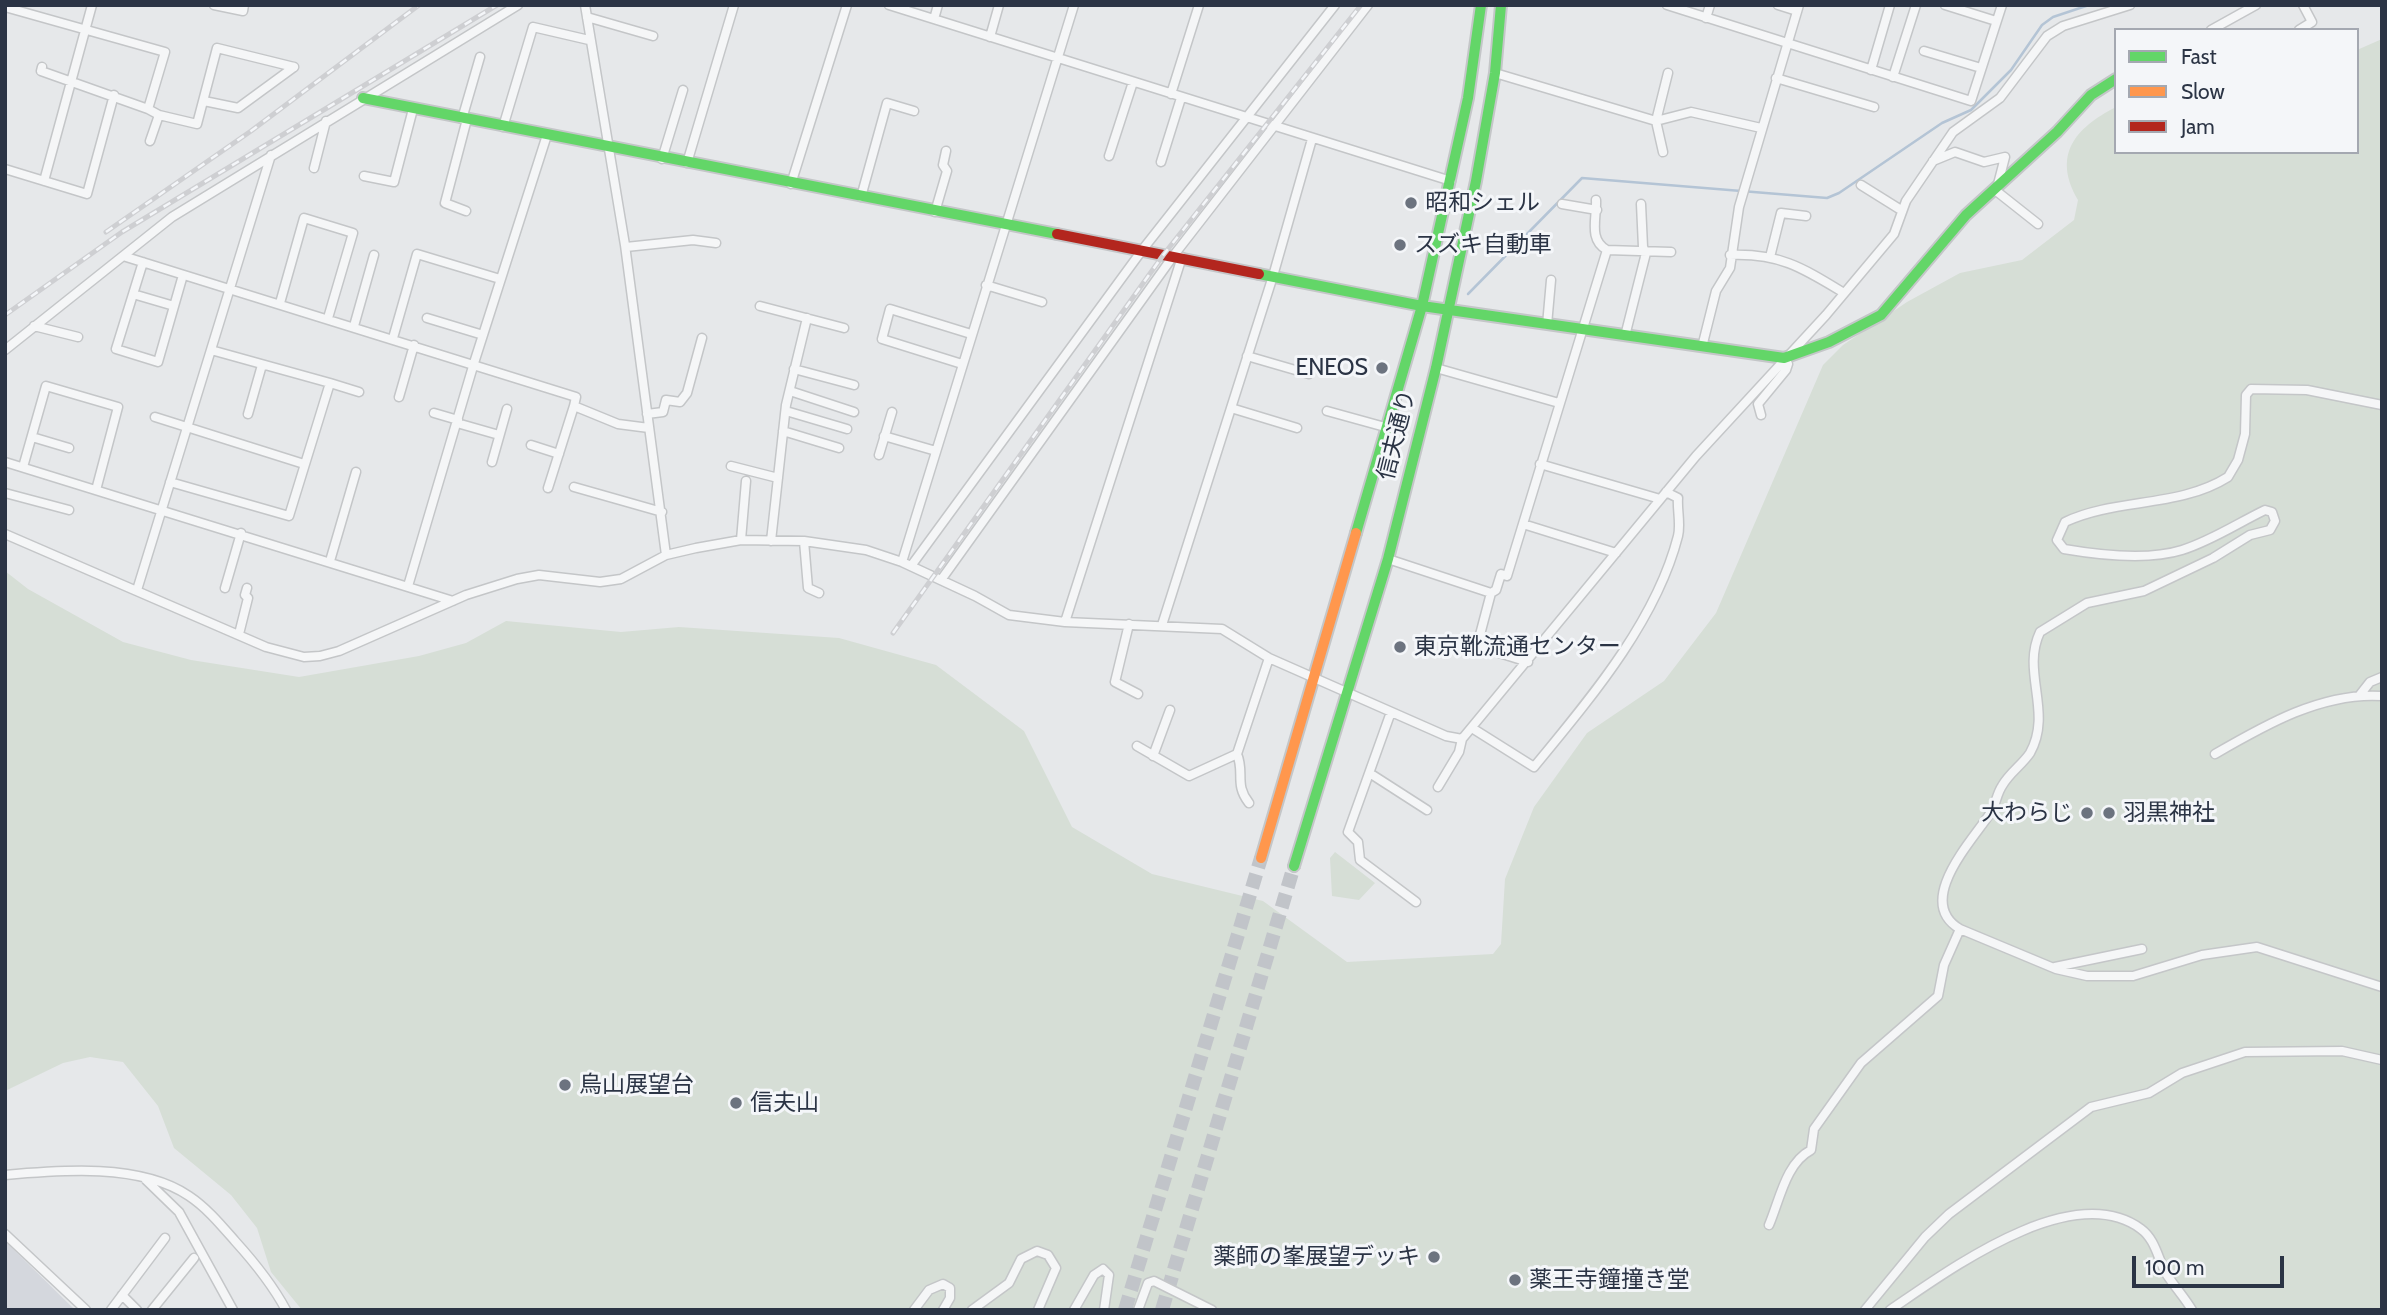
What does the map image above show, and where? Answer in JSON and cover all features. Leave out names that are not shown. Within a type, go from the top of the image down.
[{"type":"main road","name":"信夫通り","points":[[1261,858],[1422,306],[1468,98],[1481,5]]},
{"type":"main road","name":"信夫通り","points":[[1294,866],[1388,559],[1436,368],[1476,181],[1495,73],[1500,5]]},
{"type":"main road","points":[[363,98],[662,159],[1178,256],[1422,306],[1784,358],[1829,342],[1881,315],[1966,215],[2057,132],[2091,95],[2114,80]]},
{"type":"street","points":[[44,181],[92,5]]},
{"type":"street","points":[[214,5],[243,11],[244,5]]},
{"type":"street","points":[[5,351],[172,217],[518,5]]},
{"type":"street","points":[[585,5],[626,247],[666,555]]},
{"type":"street","points":[[687,163],[734,5]]},
{"type":"street","points":[[791,184],[847,5]]},
{"type":"street","points":[[890,5],[910,8],[934,19],[990,37],[1451,181]]},
{"type":"street","points":[[934,19],[938,5]]},
{"type":"street","points":[[990,37],[999,5]]},
{"type":"street","points":[[902,562],[1074,5]]},
{"type":"street","points":[[1171,94],[1199,5]]},
{"type":"street","points":[[911,566],[1143,250],[1335,5]]},
{"type":"street","points":[[942,580],[1272,126],[1368,5]]},
{"type":"street","points":[[1667,5],[1971,101],[1981,109]]},
{"type":"street","points":[[1706,18],[1710,5]]},
{"type":"street","points":[[1702,347],[1716,291],[1730,268],[1739,207],[1798,8],[1778,5]]},
{"type":"street","points":[[1871,70],[1890,5]]},
{"type":"street","points":[[1893,77],[1916,5]]},
{"type":"street","points":[[1945,5],[1996,21]]},
{"type":"street","points":[[1971,101],[2001,5]]},
{"type":"street","points":[[1438,787],[1459,752],[1462,739],[1663,496],[1894,234],[1901,210],[1953,132],[1981,109],[2000,98],[2047,36],[2063,26],[2130,5]]},
{"type":"street","points":[[2215,28],[2256,5]]},
{"type":"street","points":[[2302,28],[2312,22],[2303,5]]},
{"type":"street","points":[[5,6],[165,52],[148,108]]},
{"type":"street","points":[[587,17],[653,36]]},
{"type":"street","points":[[503,127],[533,27],[589,40]]},
{"type":"street","points":[[42,67],[41,71],[114,95],[159,115],[197,124],[217,48],[293,67],[239,108],[204,101]]},
{"type":"street","points":[[1924,51],[1981,68]]},
{"type":"street","points":[[466,211],[445,203],[480,57]]},
{"type":"street","points":[[1495,73],[1656,121],[1691,111],[1761,128]]},
{"type":"street","points":[[1663,152],[1656,121],[1668,73]]},
{"type":"street","points":[[1776,78],[1874,107]]},
{"type":"street","points":[[1109,156],[1133,82]]},
{"type":"street","points":[[662,159],[683,90]]},
{"type":"street","points":[[5,169],[87,194],[114,95]]},
{"type":"street","points":[[1161,162],[1181,98]]},
{"type":"street","points":[[861,197],[887,103],[914,111]]},
{"type":"street","points":[[364,176],[394,182],[414,109]]},
{"type":"street","points":[[150,141],[159,115]]},
{"type":"street","points":[[314,168],[326,121]]},
{"type":"street","points":[[408,586],[474,363],[547,135]]},
{"type":"street","points":[[1162,625],[1273,276],[1312,139]]},
{"type":"street","points":[[935,212],[947,171],[943,164],[946,151]]},
{"type":"street","points":[[1933,161],[1955,152],[1984,162],[2005,156],[1996,189],[2038,224]]},
{"type":"street","points":[[136,590],[271,155]]},
{"type":"street","points":[[1861,185],[1901,210]]},
{"type":"street","points":[[1596,200],[1595,240],[1607,250],[1671,251]]},
{"type":"street","points":[[1562,204],[1597,210]]},
{"type":"street","points":[[1625,336],[1646,253],[1641,204]]},
{"type":"street","points":[[1770,257],[1781,213],[1806,216]]},
{"type":"street","points":[[280,303],[304,218],[353,233],[328,318]]},
{"type":"street","points":[[626,247],[693,240],[716,243]]},
{"type":"street","points":[[1528,662],[1477,646],[1491,593],[1496,590],[1501,574],[1507,576],[1607,250]]},
{"type":"street","points":[[393,338],[417,254],[500,279]]},
{"type":"street","points":[[354,326],[374,255]]},
{"type":"street","points":[[1730,255],[1770,257],[1796,264],[1844,293]]},
{"type":"street","points":[[123,256],[474,363],[576,397],[548,488]]},
{"type":"street","points":[[1065,622],[1178,256]]},
{"type":"street","points":[[143,262],[116,349],[158,362],[183,275]]},
{"type":"street","points":[[1547,326],[1551,280]]},
{"type":"street","points":[[986,285],[1042,302]]},
{"type":"street","points":[[133,294],[174,306]]},
{"type":"street","points":[[760,306],[844,328]]},
{"type":"street","points":[[962,364],[882,339],[890,309],[971,334]]},
{"type":"street","points":[[427,318],[483,335]]},
{"type":"street","points":[[771,541],[789,391],[807,318]]},
{"type":"street","points":[[34,326],[78,337]]},
{"type":"street","points":[[648,414],[663,412],[666,400],[680,402],[687,393],[702,338]]},
{"type":"street","points":[[399,397],[414,345]]},
{"type":"street","points":[[211,350],[359,392]]},
{"type":"street","points":[[1247,356],[1309,374]]},
{"type":"street","points":[[1761,415],[1758,404],[1786,370],[1788,363],[1784,358]]},
{"type":"street","points":[[248,414],[262,365]]},
{"type":"street","points":[[1436,368],[1559,403]]},
{"type":"street","points":[[794,369],[854,385]]},
{"type":"street","points":[[170,482],[289,516],[330,383]]},
{"type":"street","points":[[23,467],[46,386],[118,407],[96,490]]},
{"type":"street","points":[[2382,405],[2307,390],[2252,389],[2246,396],[2242,449],[2228,477],[2208,486],[2147,503],[2073,518],[2061,527],[2057,543],[2064,549],[2094,553],[2164,554],[2189,548],[2265,510],[2272,512],[2275,521],[2270,530],[2250,535],[2194,568],[2144,591],[2087,603],[2040,632],[2033,654],[2040,699],[2034,742],[2024,760],[2002,786],[1993,810],[1957,860],[1944,890],[1946,917],[1960,929],[2052,967],[2087,976],[2122,977],[2146,973],[2202,954],[2257,947],[2382,986]]},
{"type":"street","points":[[789,391],[854,412]]},
{"type":"street","points":[[573,407],[618,424],[649,428]]},
{"type":"street","points":[[1231,408],[1297,428]]},
{"type":"street","points":[[492,462],[507,409]]},
{"type":"street","points":[[786,411],[848,429]]},
{"type":"street","points":[[1327,411],[1385,426]]},
{"type":"street","points":[[879,455],[891,412]]},
{"type":"street","points":[[434,413],[499,435]]},
{"type":"street","points":[[155,417],[304,464]]},
{"type":"street","points":[[783,431],[839,448]]},
{"type":"street","points":[[884,436],[936,450]]},
{"type":"street","points":[[32,437],[69,447]]},
{"type":"street","points":[[531,445],[559,454]]},
{"type":"street","points":[[5,462],[241,533],[453,601]]},
{"type":"street","points":[[1472,728],[1534,767],[1600,685],[1650,606],[1678,534],[1678,498],[1540,464]]},
{"type":"street","points":[[732,466],[778,478]]},
{"type":"street","points":[[330,561],[356,472]]},
{"type":"street","points":[[741,540],[746,481]]},
{"type":"street","points":[[574,486],[662,512]]},
{"type":"street","points":[[5,493],[69,510]]},
{"type":"street","points":[[1523,524],[1616,553]]},
{"type":"street","points":[[225,588],[241,533]]},
{"type":"street","points":[[5,534],[285,653],[320,656],[494,585],[539,575],[575,581],[621,579],[666,555],[741,540],[804,541],[866,550],[902,562],[1009,615],[1065,622],[1222,629],[1269,658],[1446,736],[1462,739]]},
{"type":"street","points":[[804,541],[808,588],[819,593]]},
{"type":"street","points":[[1388,559],[1491,593]]},
{"type":"street","points":[[239,634],[248,598],[245,595],[247,589]]},
{"type":"street","points":[[1129,624],[1115,682],[1138,694]]},
{"type":"street","points":[[1249,803],[1240,791],[1241,766],[1237,754],[1269,658]]},
{"type":"street","points":[[2359,696],[2370,682],[2382,677]]},
{"type":"street","points":[[2215,754],[2298,711],[2359,696],[2382,696]]},
{"type":"street","points":[[1153,756],[1170,710]]},
{"type":"street","points":[[1391,712],[1371,775],[1350,819],[1348,832],[1359,842],[1360,860],[1416,902]]},
{"type":"street","points":[[1137,746],[1189,776],[1237,754]]},
{"type":"street","points":[[1371,775],[1427,810]]},
{"type":"street","points":[[1769,1225],[1791,1168],[1798,1156],[1811,1150],[1814,1129],[1835,1096],[1861,1063],[1938,996],[1944,965],[1960,929]]},
{"type":"street","points":[[2052,967],[2142,949]]},
{"type":"street","points":[[1865,1310],[1925,1237],[1949,1214],[2091,1107],[2149,1093],[2182,1073],[2245,1052],[2342,1051],[2382,1060]]},
{"type":"street","points":[[5,1175],[78,1171],[127,1174],[188,1195],[216,1219],[269,1280],[286,1310]]},
{"type":"street","points":[[144,1178],[179,1212],[233,1310]]},
{"type":"street","points":[[1890,1310],[1962,1262],[2007,1239],[2054,1219],[2083,1212],[2123,1220],[2147,1234],[2167,1273],[2192,1310]]},
{"type":"street","points":[[5,1234],[86,1310]]},
{"type":"street","points":[[111,1310],[165,1238]]},
{"type":"street","points":[[972,1310],[980,1301],[1009,1283],[1021,1259],[1037,1251],[1048,1255],[1056,1268],[1038,1310]]},
{"type":"street","points":[[152,1310],[194,1258]]},
{"type":"street","points":[[1074,1310],[1094,1275],[1103,1269],[1109,1275],[1104,1310]]},
{"type":"street","points":[[1138,1310],[1143,1291],[1148,1283],[1154,1281],[1212,1310]]},
{"type":"street","points":[[914,1310],[929,1290],[943,1284],[948,1286],[950,1293],[943,1310]]},
{"type":"street","points":[[122,1295],[137,1310]]},
{"type":"shaded area","points":[[2382,39],[2382,1310],[302,1310],[271,1272],[257,1228],[231,1195],[174,1148],[158,1106],[123,1062],[90,1057],[63,1063],[5,1091],[5,571],[28,589],[123,642],[191,660],[299,677],[419,656],[466,643],[506,621],[621,632],[679,627],[839,638],[936,665],[1024,731],[1072,827],[1152,874],[1263,901],[1347,962],[1493,954],[1501,944],[1505,879],[1534,807],[1587,733],[1664,681],[1716,613],[1823,365],[1843,345],[1907,302],[1960,273],[2022,260],[2074,220],[2078,200],[2070,184],[2067,169],[2072,144],[2089,124],[2114,108],[2114,154],[2359,154],[2359,49]]},
{"type":"shaded area","points":[[1335,852],[1375,883],[1359,900],[1332,896],[1330,858]]},
{"type":"shaded area","points":[[5,1242],[7,1243],[75,1310],[5,1310]]},
{"type":"waterway","points":[[1468,294],[1582,178],[1827,198],[1839,193],[1942,123],[1971,110],[2011,70],[2042,25],[2053,17],[2089,5]]},
{"type":"tunnel","points":[[1125,1310],[1261,858]]},
{"type":"tunnel","points":[[1162,1310],[1294,866]]},
{"type":"railway","points":[[106,232],[251,131],[419,5]]},
{"type":"railway","points":[[5,315],[122,232],[497,5]]},
{"type":"railway","points":[[893,633],[1164,254],[1361,5]]},
{"type":"traffic: fast","points":[[1356,533],[1422,306],[1468,98],[1481,5]]},
{"type":"traffic: fast","points":[[1294,866],[1388,559],[1436,368],[1476,181],[1495,73],[1501,5]]},
{"type":"traffic: fast","points":[[1259,274],[1422,306],[1784,358],[1829,342],[1881,315],[1966,215],[2057,132],[2091,95],[2114,80]]},
{"type":"traffic: fast","points":[[363,98],[1057,234]]},
{"type":"traffic: slow","points":[[1261,858],[1356,533]]},
{"type":"traffic: jam","points":[[1057,234],[1259,274]]},
{"type":"place","name":"昭和シェル","points":[[1411,203]]},
{"type":"place","name":"スズキ自動車","points":[[1400,245]]},
{"type":"place","name":"ENEOS","points":[[1382,368]]},
{"type":"place","name":"東京靴流通センター","points":[[1400,647]]},
{"type":"place","name":"大わらじ","points":[[2087,813]]},
{"type":"place","name":"羽黒神社","points":[[2109,813]]},
{"type":"place","name":"烏山展望台","points":[[565,1085]]},
{"type":"place","name":"信夫山","points":[[736,1103]]},
{"type":"place","name":"薬師の峯展望デッキ","points":[[1434,1257]]},
{"type":"place","name":"薬王寺鐘撞き堂","points":[[1515,1280]]}]
